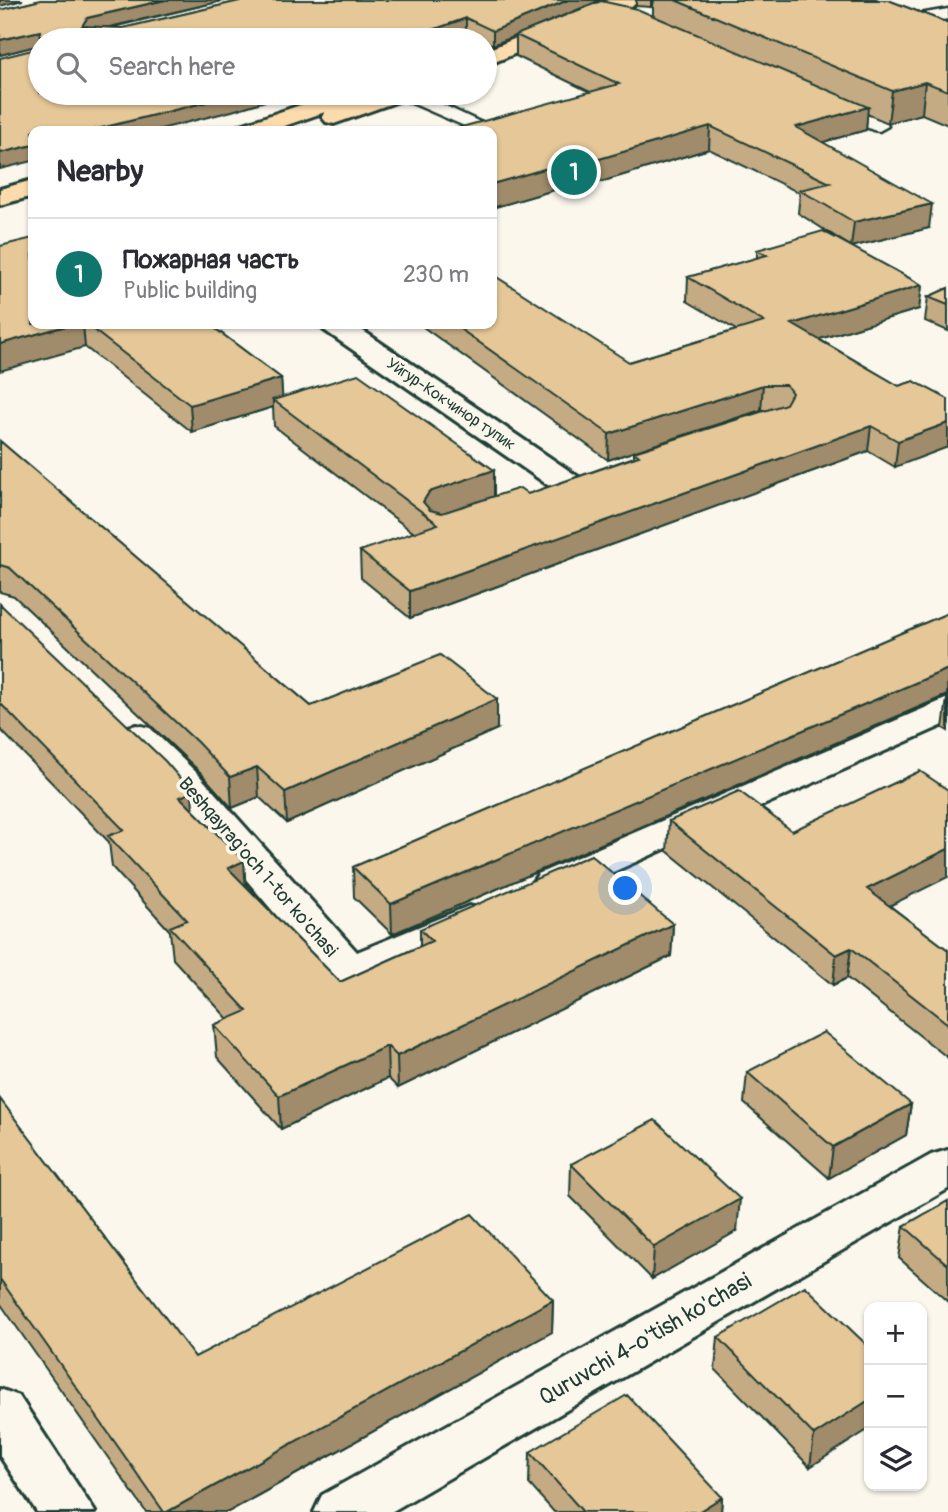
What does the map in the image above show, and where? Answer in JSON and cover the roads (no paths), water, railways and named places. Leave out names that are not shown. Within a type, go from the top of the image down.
[{"type":"main road","points":[[497,37],[614,9]]},
{"type":"main road","points":[[497,54],[614,9]]},
{"type":"main road","points":[[262,126],[323,105]]},
{"type":"main road","points":[[306,126],[365,105]]},
{"type":"main road","points":[[0,197],[28,189]]},
{"type":"main road","points":[[0,212],[28,205]]},
{"type":"street","name":"Уйгур-Кокчинор тупик","points":[[342,329],[582,481],[531,498]]},
{"type":"street","name":"Beshqayrag'och 1-tor ko'chasi","points":[[107,707],[184,782],[338,960],[350,968],[372,963],[948,709]]},
{"type":"street","name":"Quruvchi 4-o'tish ko'chasi","points":[[342,1512],[948,1167]]},
{"type":"street","points":[[0,1411],[67,1512]]},
{"type":"lane","points":[[861,0],[913,20],[948,14]]},
{"type":"lane","points":[[817,99],[879,126]]},
{"type":"lane","points":[[431,105],[478,126]]},
{"type":"place","name":"Пожарная часть","points":[[574,172]]}]
